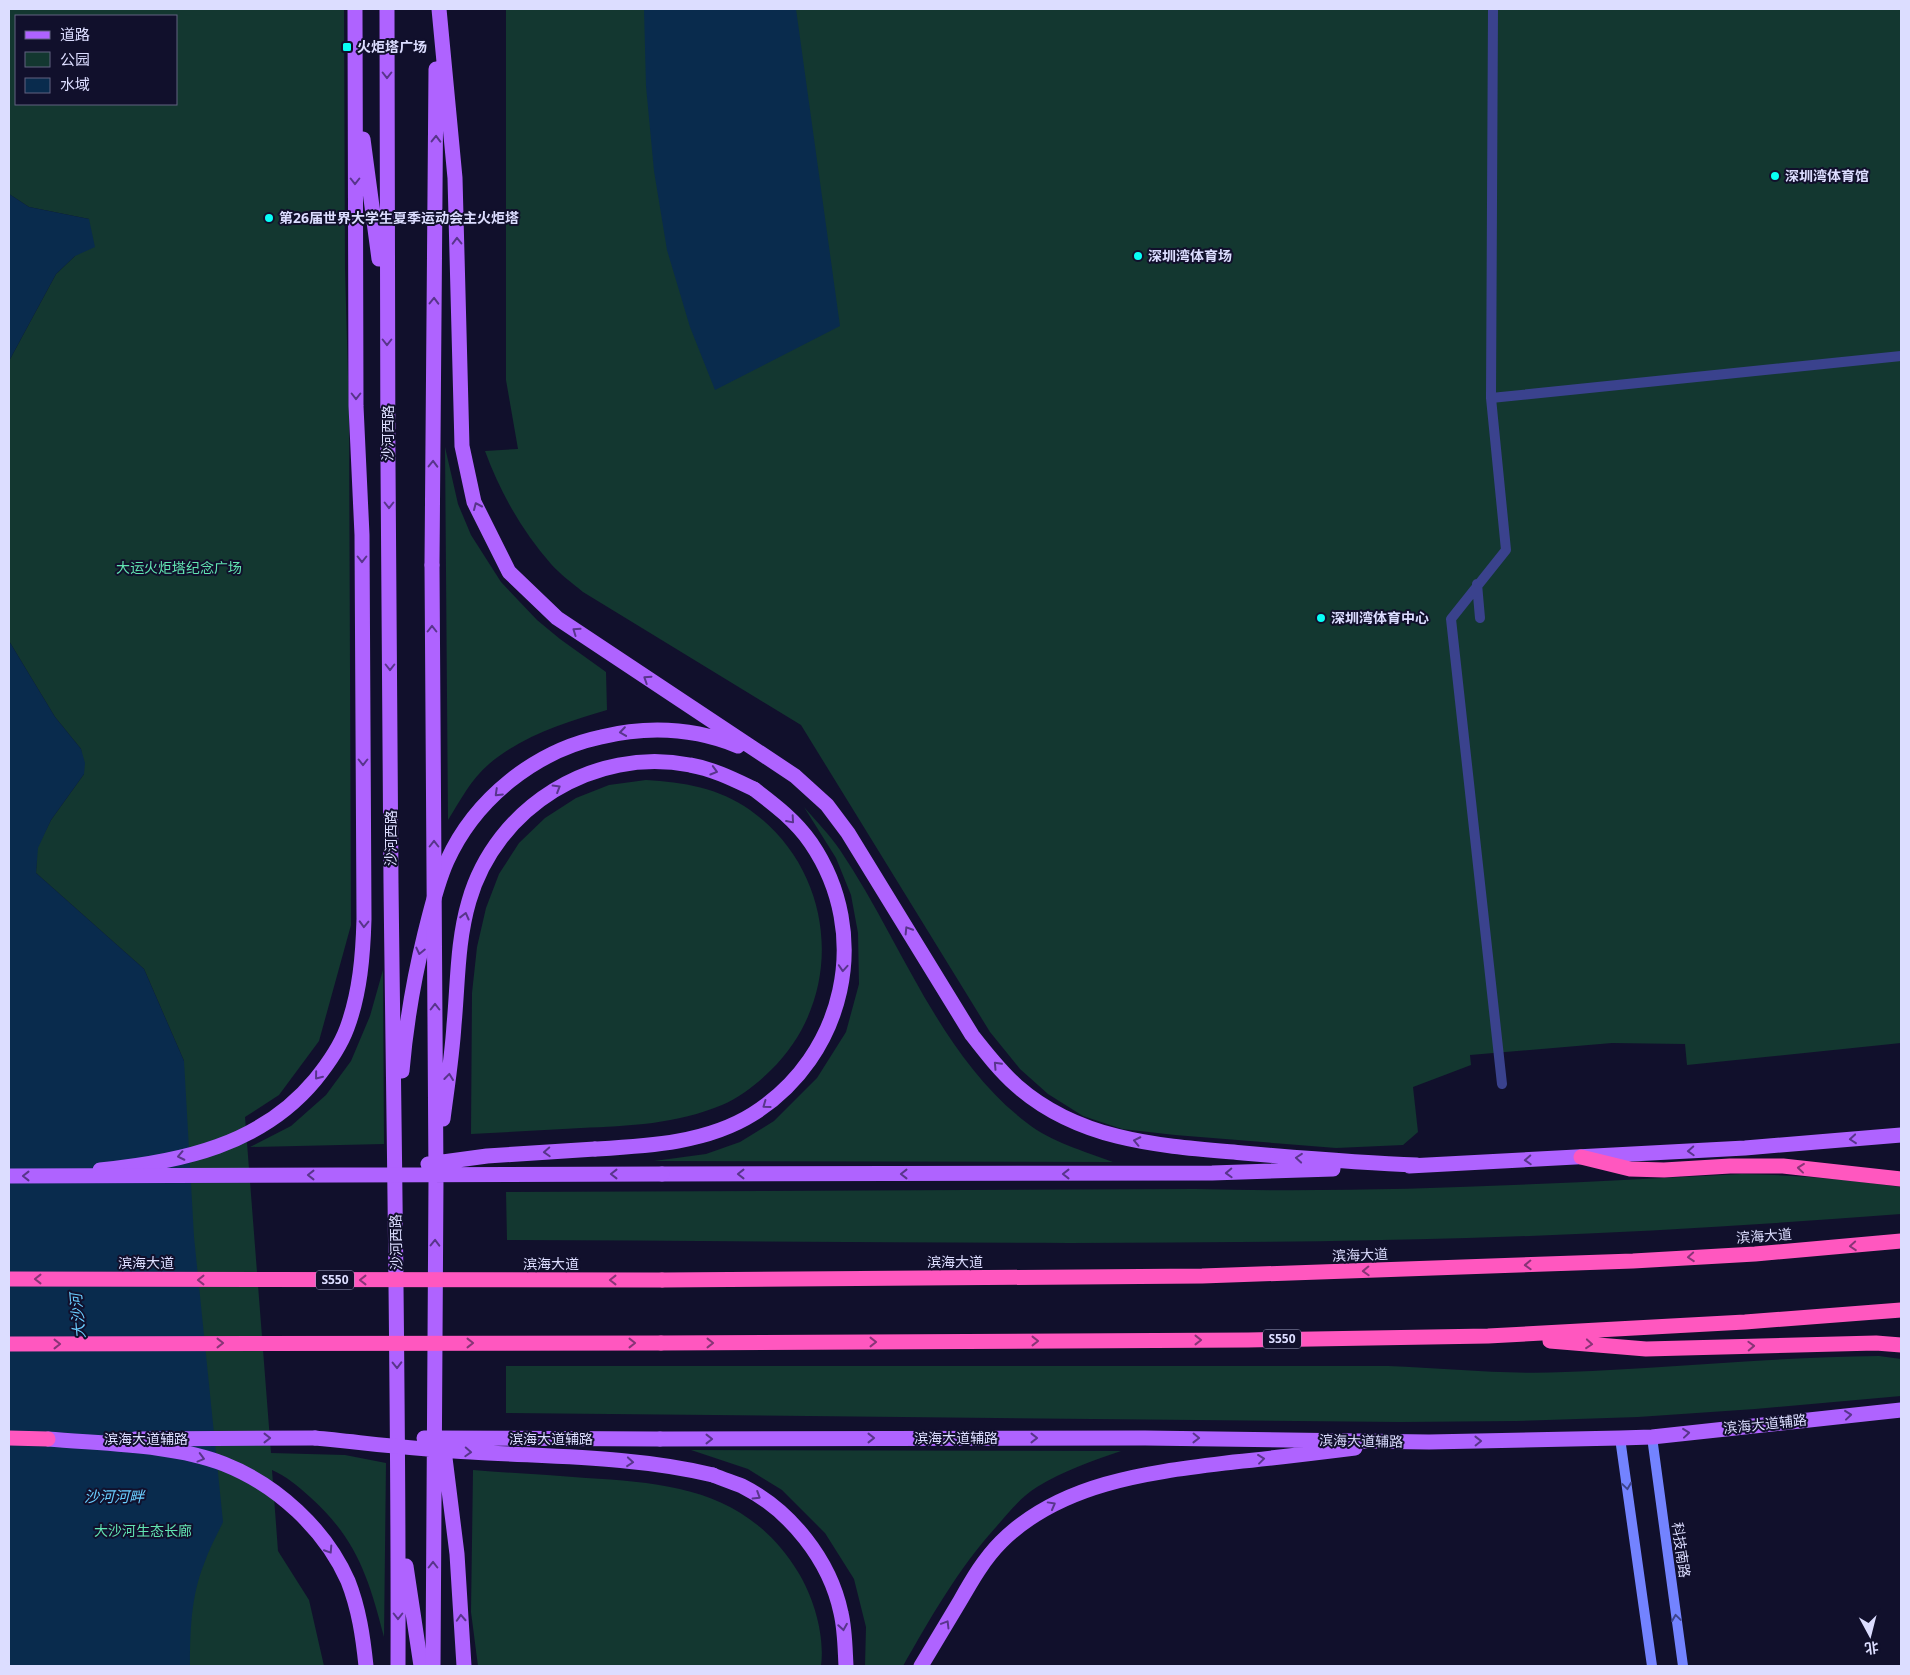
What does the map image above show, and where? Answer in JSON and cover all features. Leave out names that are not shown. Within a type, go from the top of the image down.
[{"type":"highway","points":[[1581,1157],[1630,1169],[1664,1170],[1730,1166],[1783,1166],[1901,1180]]},
{"type":"highway","name":"滨海大道","points":[[9,1279],[662,1280],[1232,1275],[1633,1261],[1754,1254],[1901,1241]]},
{"type":"highway","name":"S550","points":[[9,1344],[1248,1340],[1488,1336],[1745,1322],[1901,1310]]},
{"type":"highway","points":[[1488,1336],[1646,1349],[1876,1343],[1901,1345]]},
{"type":"highway","points":[[9,1439],[48,1439]]},
{"type":"main road","points":[[46,1176],[120,1168],[202,1152],[248,1135],[270,1122],[308,1088],[336,1050],[347,1028],[354,1003],[361,965],[364,919],[362,535],[356,406],[355,9]]},
{"type":"main road","name":"沙河西路","points":[[387,9],[387,315],[399,1498],[398,1666]]},
{"type":"main road","points":[[433,1666],[436,1178],[432,565],[438,9]]},
{"type":"main road","points":[[438,9],[455,178],[462,446],[474,502],[509,572],[557,618],[616,659],[795,776],[827,805],[848,833],[972,1034],[994,1063],[1018,1087],[1042,1104],[1079,1124],[1144,1143],[1316,1159],[1417,1166]]},
{"type":"main road","points":[[355,80],[387,315]]},
{"type":"main road","points":[[395,1158],[403,1055],[411,997],[432,904],[447,861],[480,810],[510,781],[545,757],[584,740],[624,732],[663,729],[692,733],[726,741],[760,754]]},
{"type":"main road","points":[[332,1175],[369,1172],[487,1156],[642,1146],[683,1140],[722,1130],[752,1115],[780,1094],[803,1071],[822,1042],[836,1008],[844,971],[844,935],[839,905],[827,870],[811,843],[782,810],[754,789],[724,774],[690,765],[655,761],[622,764],[594,771],[566,783],[547,794],[520,815],[500,838],[480,871],[469,899],[461,931],[452,1050],[436,1178]]},
{"type":"main road","points":[[9,1176],[1212,1174],[1417,1166],[1745,1148],[1901,1135]]},
{"type":"main road","points":[[434,1361],[457,1554],[464,1666]]},
{"type":"main road","name":"滨海大道辅路","points":[[48,1439],[1145,1438],[1429,1442],[1652,1436],[1901,1410]]},
{"type":"main road","name":"科技南路","points":[[1652,1436],[1683,1666]]},
{"type":"main road","points":[[315,1438],[459,1452],[632,1462],[684,1468],[713,1475],[743,1487],[770,1504],[791,1522],[814,1551],[830,1579],[841,1612],[846,1666]]},
{"type":"main road","points":[[1620,1438],[1652,1666]]},
{"type":"main road","points":[[48,1439],[131,1446],[182,1453],[224,1464],[260,1482],[287,1502],[310,1523],[330,1550],[347,1581],[358,1612],[366,1666]]},
{"type":"main road","points":[[921,1666],[979,1569],[1001,1542],[1052,1504],[1085,1490],[1118,1480],[1160,1472],[1429,1442]]},
{"type":"main road","points":[[399,1498],[409,1591],[421,1666]]},
{"type":"street","points":[[1493,9],[1492,398],[1506,550],[1450,619],[1502,1084]]},
{"type":"street","points":[[1492,398],[1901,356]]},
{"type":"street","points":[[1477,584],[1480,618]]},
{"type":"green space","name":"大运火炬塔纪念广场","points":[[9,9],[344,9],[345,268],[349,413],[351,925],[319,1041],[279,1095],[245,1117],[271,1453],[345,1455],[386,1463],[384,1637],[373,1596],[359,1560],[350,1544],[326,1512],[292,1482],[272,1470],[278,1551],[309,1600],[324,1666],[9,1666],[184,1061],[144,969],[36,873],[37,848],[51,820],[84,774],[81,749],[55,717],[9,641],[9,361],[56,274],[75,256],[89,219],[29,207],[9,194]]},
{"type":"green space","name":"深圳湾体育中心","points":[[506,9],[1901,9],[1901,1043],[1687,1065],[1685,1044],[1612,1043],[1470,1055],[1471,1065],[1413,1087],[1418,1132],[1403,1145],[1336,1148],[1122,1129],[1083,1116],[1048,1094],[1020,1069],[990,1032],[801,725],[583,592],[558,571],[540,551],[521,525],[505,496],[485,451],[518,449],[506,380]]},
{"type":"green space","points":[[445,447],[458,504],[471,535],[501,582],[537,620],[606,672],[607,710],[545,731],[502,754],[477,776],[448,820]]},
{"type":"green space","points":[[646,780],[674,782],[726,796],[750,810],[779,836],[800,866],[814,900],[821,935],[820,971],[812,1007],[795,1040],[771,1070],[742,1094],[722,1105],[688,1116],[653,1123],[471,1134],[472,993],[477,947],[486,908],[499,874],[519,843],[545,818],[576,798],[609,785]]},
{"type":"green space","points":[[804,807],[840,850],[862,885],[923,995],[969,1065],[996,1096],[1036,1130],[1068,1146],[1113,1162],[654,1161],[706,1154],[740,1142],[774,1121],[817,1078],[846,1032],[859,984],[858,933],[851,895],[836,858]]},
{"type":"green space","points":[[383,970],[384,1144],[250,1147],[291,1126],[326,1095],[351,1061],[370,1016]]},
{"type":"green space","points":[[1742,1174],[1822,1178],[1901,1187],[1901,1214],[1630,1232],[1347,1241],[987,1243],[507,1240],[506,1192],[1332,1190],[1468,1187]]},
{"type":"green space","points":[[1879,1356],[1901,1359],[1901,1396],[1638,1417],[1400,1422],[506,1413],[506,1366],[1388,1366],[1543,1373],[1800,1358]]},
{"type":"green space","points":[[691,1450],[1121,1451],[1057,1476],[1037,1487],[1026,1496],[1005,1516],[969,1560],[903,1666],[865,1666],[866,1627],[854,1579],[825,1533],[782,1490],[748,1469]]},
{"type":"green space","points":[[473,1470],[649,1483],[706,1496],[732,1508],[756,1524],[778,1545],[804,1582],[820,1630],[821,1666],[478,1666],[471,1612]]},
{"type":"water","points":[[644,9],[796,9],[840,326],[715,390],[690,327],[667,250],[654,171],[646,86]]},
{"type":"water","points":[[9,194],[29,207],[89,219],[95,247],[75,256],[56,274],[9,361]]},
{"type":"water","name":"沙河河畔","points":[[9,641],[55,717],[81,749],[85,763],[84,774],[51,820],[38,848],[36,873],[144,969],[184,1061],[194,1237],[223,1522],[206,1558],[196,1589],[191,1627],[190,1666],[9,1666]]},
{"type":"place","name":"火炬塔广场","points":[[347,47]]},
{"type":"place","name":"深圳湾体育馆","points":[[1775,176]]},
{"type":"place","name":"第26届世界大学生夏季运动会主火炬塔","points":[[269,218]]},
{"type":"place","name":"深圳湾体育场","points":[[1138,256]]},
{"type":"place","name":"深圳湾体育中心","points":[[1321,618]]},
{"type":"water label","name":"大沙河","points":[[78,1316]]},
{"type":"park label","name":"大沙河生态长廊","points":[[143,1531]]}]
